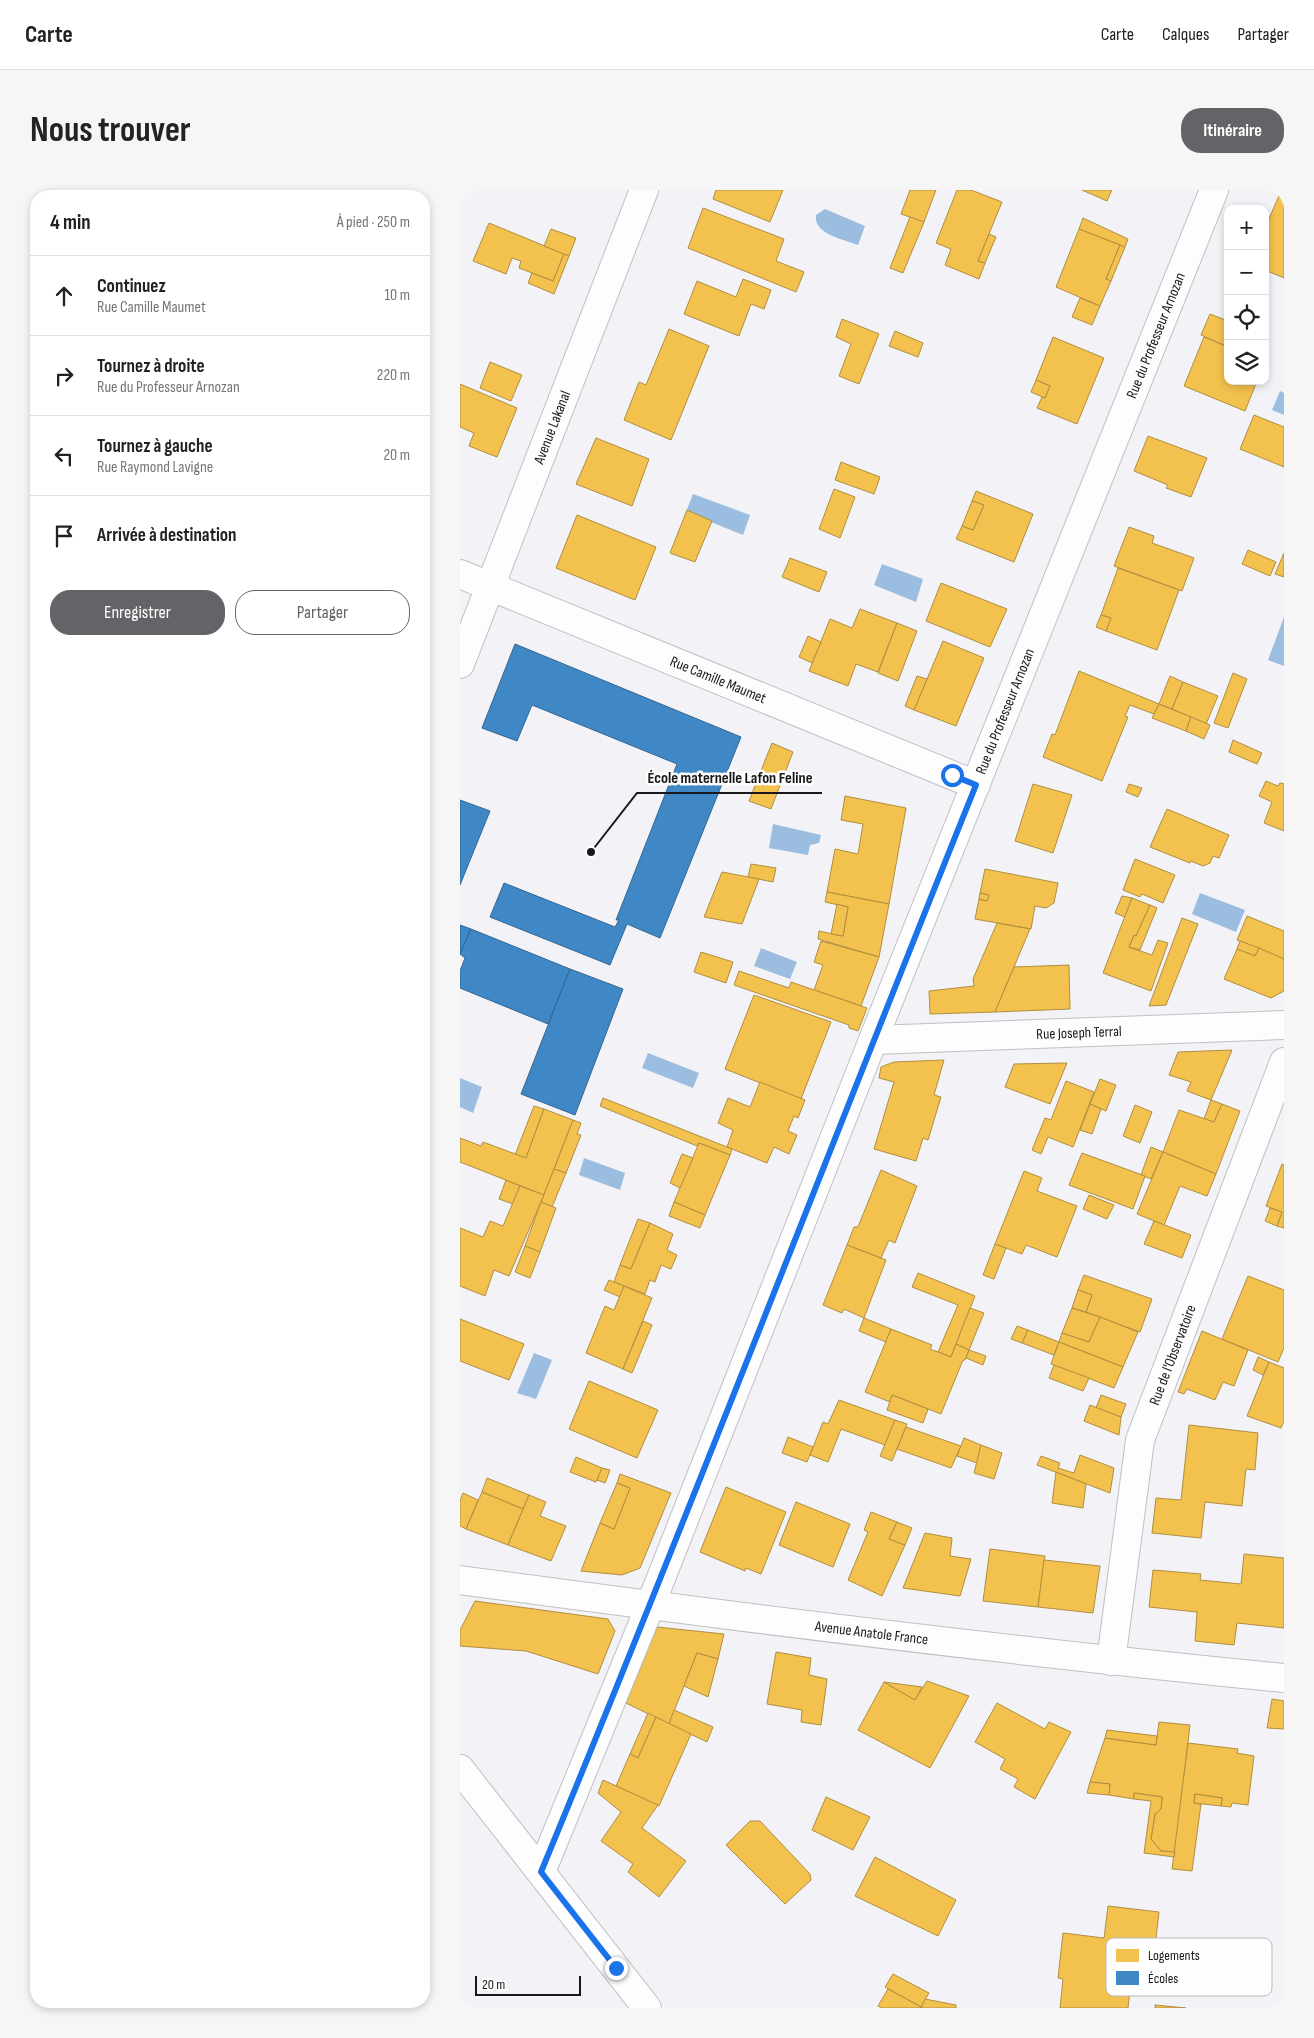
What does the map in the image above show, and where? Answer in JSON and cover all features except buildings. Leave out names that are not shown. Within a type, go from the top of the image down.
[{"type":"street","name":"Avenue Lakanal","points":[[460,664],[644,190]]},
{"type":"street","name":"Rue du Professeur Arnozan","points":[[541,1872],[650,1606],[873,1040],[1214,190]]},
{"type":"street","name":"Rue Camille Maumet","points":[[460,574],[976,785]]},
{"type":"street","name":"Rue Joseph Terral","points":[[873,1040],[1284,1025]]},
{"type":"street","name":"Rue de l'Observatoire","points":[[1111,1661],[1140,1440],[1284,1062]]},
{"type":"street","name":"Avenue Anatole France","points":[[460,1580],[650,1606],[1111,1661],[1284,1678]]},
{"type":"street","points":[[460,1769],[647,2008]]},
{"type":"water","points":[[825,209],[865,226],[858,245],[830,235],[819,227],[816,215]]},
{"type":"water","points":[[1280,391],[1284,393],[1284,415],[1272,410]]},
{"type":"water","points":[[693,494],[750,515],[743,535],[686,512]]},
{"type":"water","points":[[882,564],[923,579],[916,602],[874,585]]},
{"type":"water","points":[[1284,617],[1284,666],[1268,660]]},
{"type":"water","points":[[773,824],[821,835],[819,843],[810,845],[808,855],[769,848]]},
{"type":"water","points":[[1200,893],[1245,910],[1236,932],[1192,914]]},
{"type":"water","points":[[761,948],[797,962],[790,979],[754,966]]},
{"type":"water","points":[[648,1053],[699,1073],[693,1088],[642,1068]]},
{"type":"water","points":[[460,1078],[482,1087],[473,1113],[460,1107]]},
{"type":"water","points":[[584,1158],[625,1173],[620,1190],[579,1175]]},
{"type":"water","points":[[534,1353],[552,1360],[536,1399],[517,1393]]},
{"type":"place","name":"École maternelle Lafon Feline","points":[[591,852]]},
{"type":"route","points":[[616,1968],[541,1872],[650,1606],[873,1040],[976,785],[952,775]]}]
